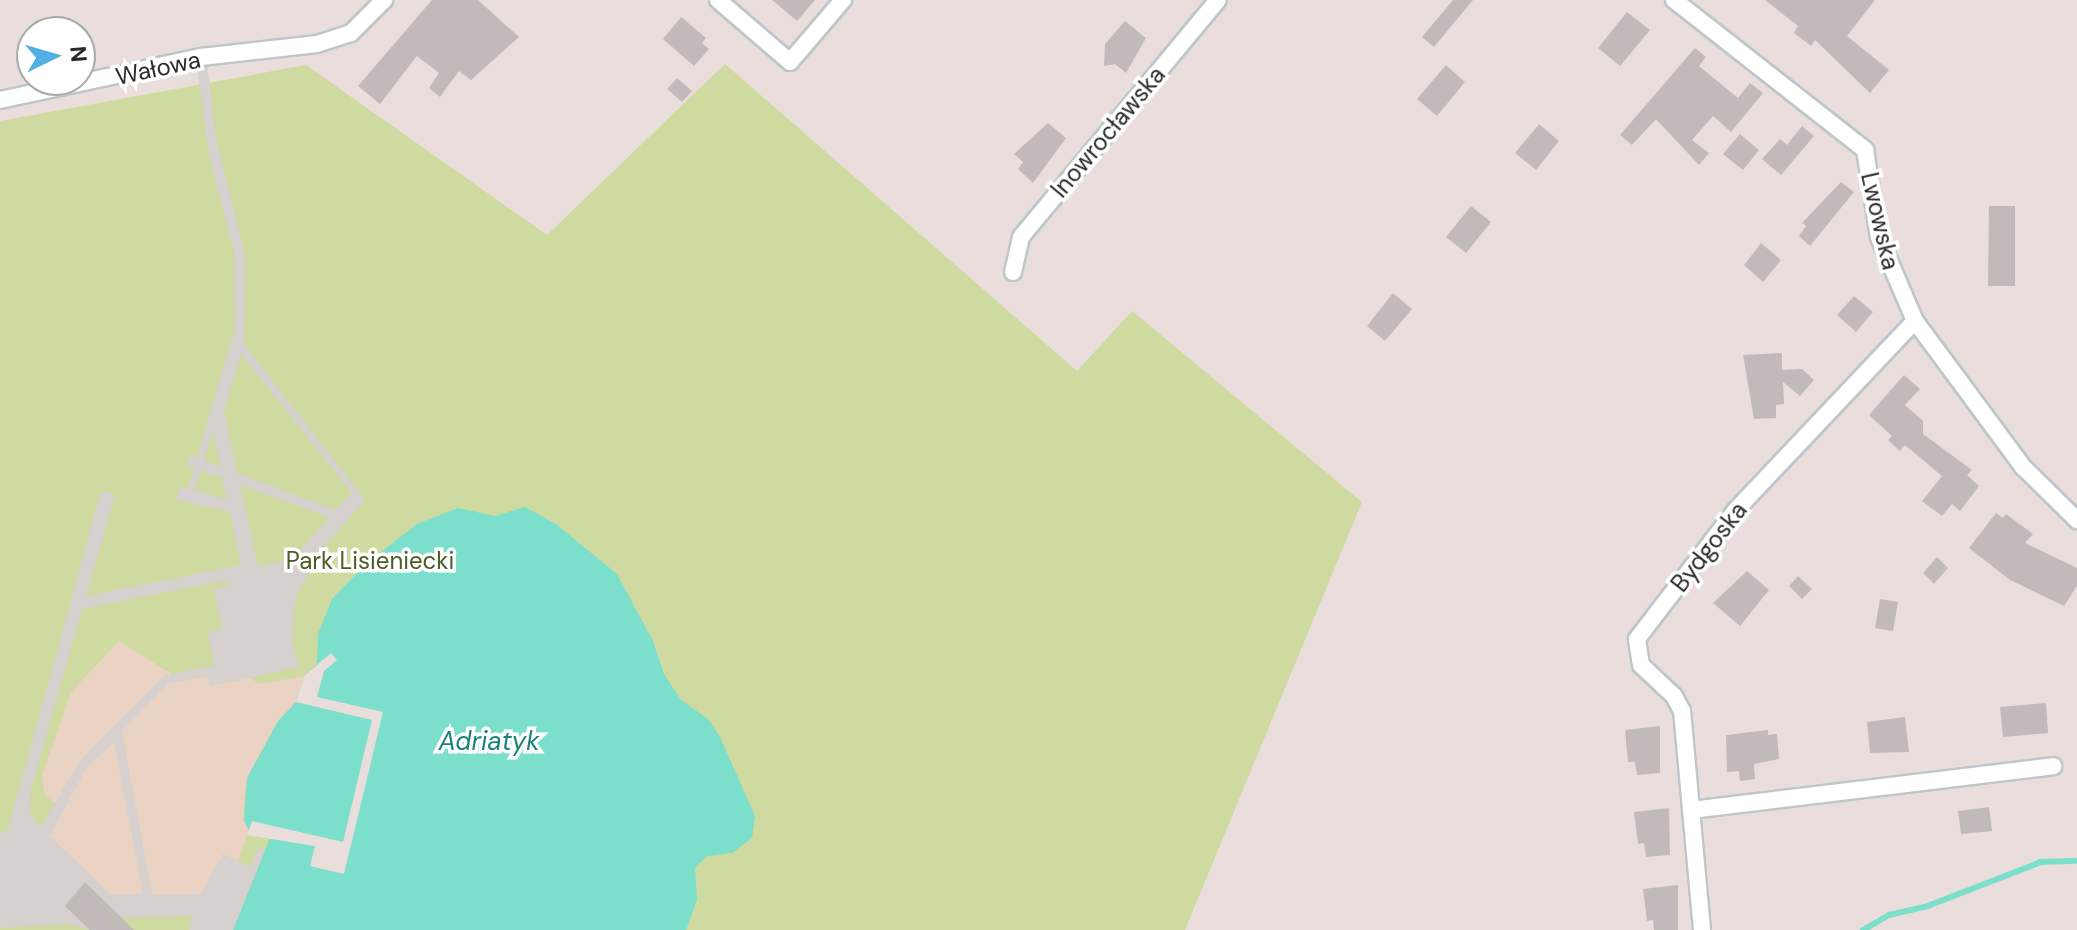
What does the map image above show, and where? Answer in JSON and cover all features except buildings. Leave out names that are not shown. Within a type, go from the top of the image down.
[{"type":"street","name":"Wałowa","points":[[0,100],[201,57],[317,44],[351,33],[384,0]]},
{"type":"street","points":[[718,0],[790,62],[843,0]]},
{"type":"street","name":"Inowrocławska","points":[[1013,272],[1021,237],[1218,0]]},
{"type":"street","name":"Lwowska","points":[[1674,0],[1865,150],[1879,237],[1915,321],[2023,467],[2077,520]]},
{"type":"street","name":"Bydgoska","points":[[1702,930],[1682,711],[1641,665],[1636,656],[1637,639],[1736,510],[1915,321]]},
{"type":"street","points":[[1691,810],[2053,766]]},
{"type":"green space","name":"Park Lisieniecki","points":[[725,64],[1077,371],[1132,311],[1362,502],[1185,930],[0,930],[0,121],[306,65],[547,235]]},
{"type":"sand","points":[[119,641],[183,681],[208,676],[210,686],[249,678],[260,684],[304,676],[296,702],[278,721],[247,778],[243,812],[249,831],[238,861],[223,854],[201,894],[110,895],[49,835],[62,810],[44,794],[42,776],[71,692]]},
{"type":"shaded area","points":[[207,64],[216,138],[245,256],[244,344],[365,500],[322,549],[296,596],[292,641],[299,667],[210,686],[207,676],[168,684],[122,731],[152,894],[201,894],[223,854],[251,867],[259,847],[265,850],[233,930],[189,930],[193,916],[122,918],[85,882],[65,906],[90,930],[69,924],[0,928],[0,832],[7,833],[101,491],[115,495],[86,596],[241,565],[230,512],[176,500],[181,486],[188,488],[194,469],[187,465],[190,455],[197,458],[235,329],[234,252],[209,156],[197,65]],"holes":[[[241,354],[352,493],[335,510],[237,473],[224,410]],[[212,432],[221,466],[204,460]],[[201,470],[222,478],[227,500],[194,490]],[[240,485],[329,517],[293,558],[258,567]],[[227,580],[228,586],[214,588],[222,629],[208,632],[214,666],[165,675],[79,762],[41,827],[31,814],[30,793],[82,609]],[[114,742],[143,894],[110,894],[50,836],[87,767]]]},
{"type":"water","name":"Adriatyk","points":[[525,507],[556,524],[617,574],[653,641],[664,674],[681,700],[708,719],[720,737],[755,816],[752,838],[732,853],[707,856],[695,868],[697,900],[686,930],[233,930],[270,838],[249,831],[244,821],[247,778],[278,721],[296,702],[304,676],[317,664],[318,634],[332,599],[367,563],[417,524],[458,508],[495,516]]},
{"type":"pier","points":[[331,653],[337,660],[324,671],[317,697],[383,712],[344,874],[310,866],[315,846],[247,835],[252,821],[343,842],[372,720],[296,702],[304,676]]},
{"type":"waterway","points":[[1863,930],[1889,915],[1925,907],[2041,862],[2077,861]]}]
